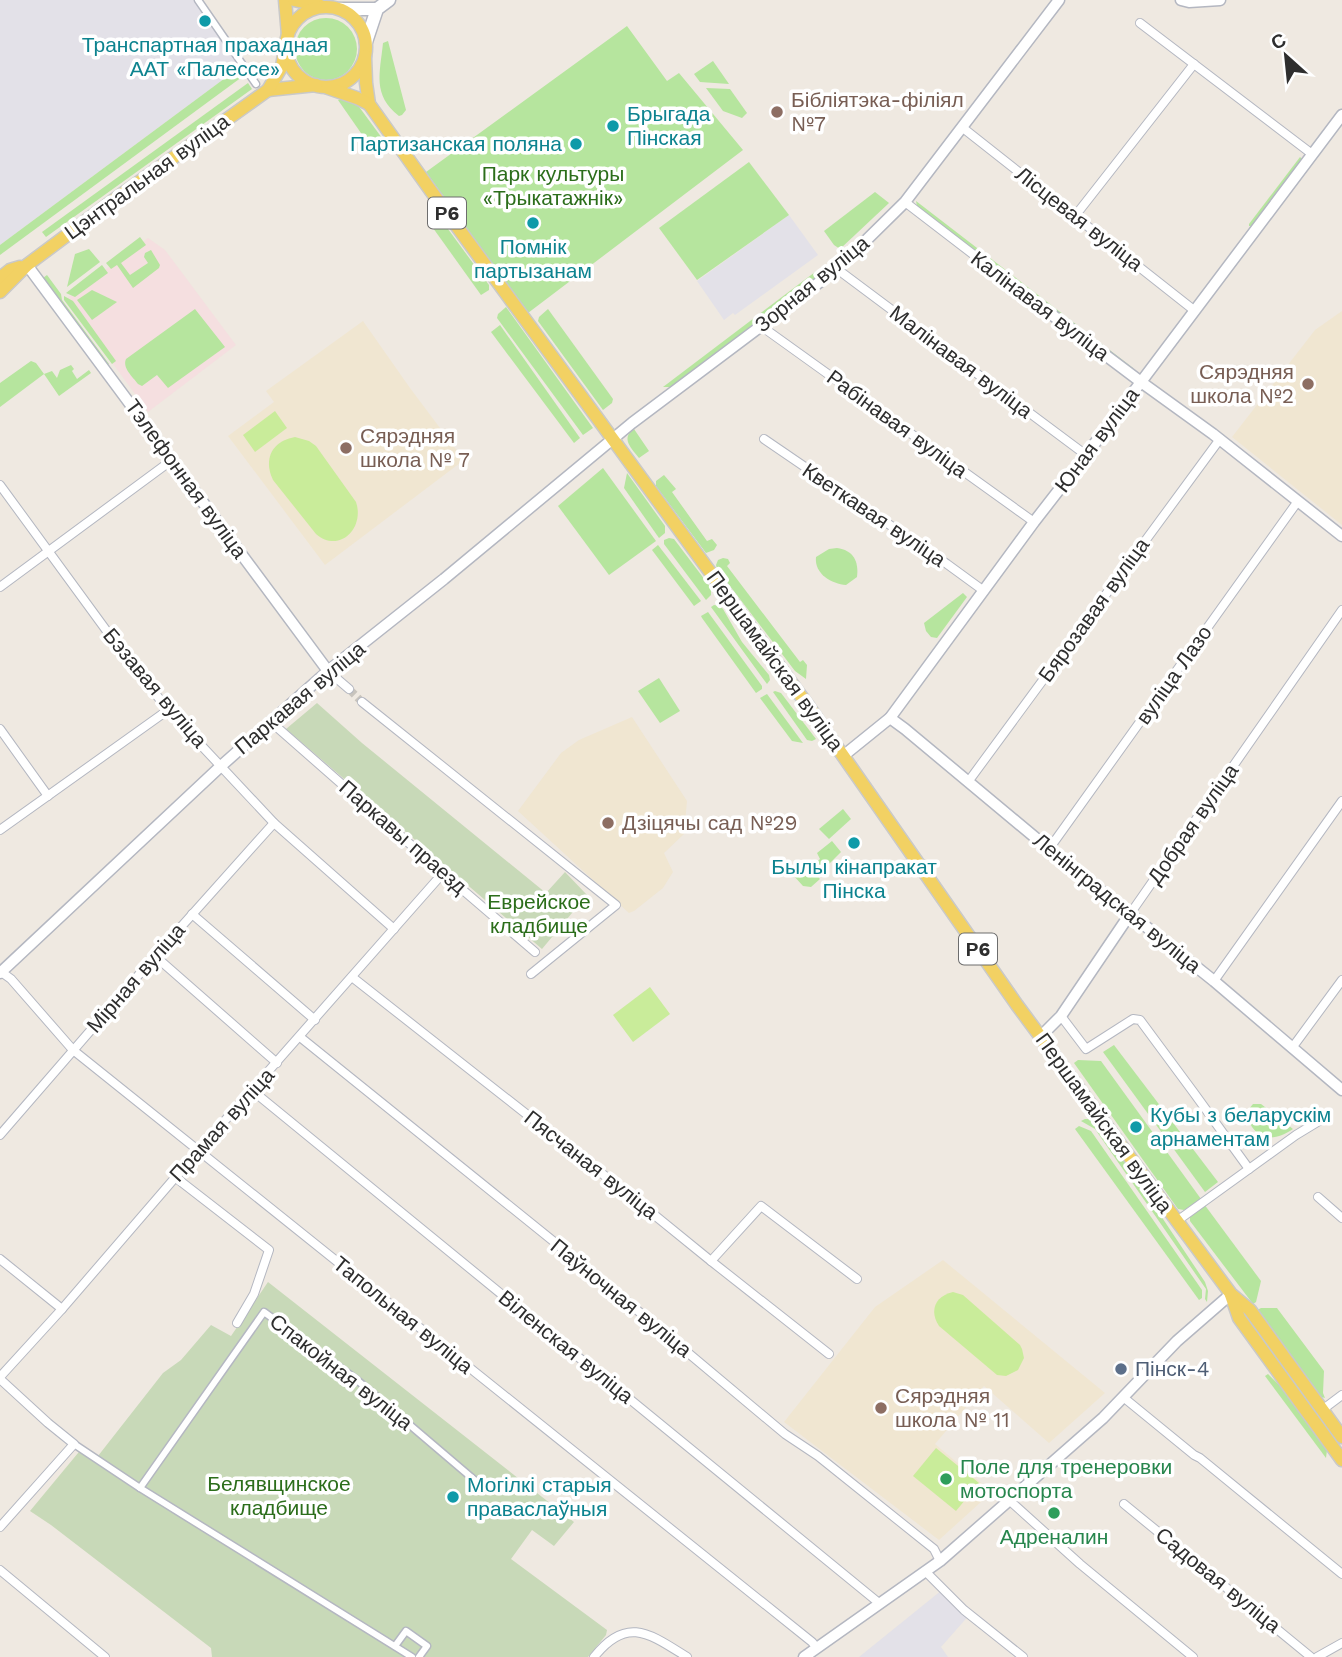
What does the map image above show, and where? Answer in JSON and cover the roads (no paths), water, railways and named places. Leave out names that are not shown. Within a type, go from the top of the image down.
[{"type":"main road","points":[[285,0],[288,58],[292,67],[302,79],[357,97],[369,104]]},
{"type":"main road","points":[[294,0],[340,9],[377,9]]},
{"type":"main road","points":[[369,104],[366,42],[377,9],[389,0]]},
{"type":"main road","points":[[287,39],[295,22],[302,15],[315,8],[325,7]]},
{"type":"main road","points":[[340,9],[357,21],[366,42]]},
{"type":"main road","name":"Цэнтральная вуліца","points":[[27,265],[262,87],[282,66],[287,39]]},
{"type":"main road","points":[[318,86],[336,85],[350,79],[360,69],[365,56]]},
{"type":"main road","name":"Цэнтральная вуліца","points":[[262,87],[318,86]]},
{"type":"main road","name":"Першамайская вуліца","points":[[369,104],[801,696],[1001,983],[1231,1294],[1250,1310],[1342,1437]]},
{"type":"main road","points":[[0,278],[27,265]]},
{"type":"main road","points":[[0,292],[27,265]]},
{"type":"main road","name":"Першамайская вуліца","points":[[1231,1294],[1239,1318],[1342,1460]]},
{"type":"street","points":[[198,0],[262,87]]},
{"type":"street","name":"Зорная вуліца","points":[[612,439],[837,269],[893,215],[1059,0]]},
{"type":"street","points":[[1181,0],[1220,0]]},
{"type":"street","points":[[1140,23],[1312,154]]},
{"type":"street","points":[[1075,216],[1194,64]]},
{"type":"street","name":"Юная вуліца","points":[[843,756],[890,718],[1034,522],[1342,115]]},
{"type":"street","name":"Лісцевая вуліца","points":[[962,128],[1195,311]]},
{"type":"street","name":"Калінавая вуліца","points":[[905,202],[1038,305],[1220,439],[1342,536]]},
{"type":"street","name":"Тэлефонная вуліца","points":[[27,265],[328,671],[349,689]]},
{"type":"street","name":"Малінавая вуліца","points":[[837,269],[1086,455]]},
{"type":"street","name":"Рабінавая вуліца","points":[[761,326],[1034,522]]},
{"type":"street","name":"Паркавая вуліца","points":[[0,972],[221,766],[328,671],[444,579],[612,439]]},
{"type":"street","name":"Кветкавая вуліца","points":[[764,439],[984,591]]},
{"type":"street","name":"Бярозавая вуліца","points":[[968,782],[1220,439]]},
{"type":"street","points":[[0,587],[172,460]]},
{"type":"street","name":"Бэзавая вуліца","points":[[0,485],[168,710],[274,823],[394,929]]},
{"type":"street","name":"вуліца Лазо","points":[[1049,849],[1298,501]]},
{"type":"street","name":"Добрая вуліца","points":[[1041,1036],[1060,1016],[1342,610]]},
{"type":"street","points":[[362,702],[616,905],[531,974]]},
{"type":"street","points":[[0,831],[168,710]]},
{"type":"street","name":"Ленінградская вуліца","points":[[890,718],[1214,981],[1342,1090]]},
{"type":"street","name":"Паркавы праезд","points":[[271,722],[536,952]]},
{"type":"street","points":[[0,729],[48,796]]},
{"type":"street","points":[[1214,981],[1342,801]]},
{"type":"street","name":"Мірная вуліца","points":[[0,1135],[274,823]]},
{"type":"street","name":"Прамая вуліца","points":[[0,1378],[443,873]]},
{"type":"street","points":[[192,914],[315,1020]]},
{"type":"street","points":[[155,956],[277,1063]]},
{"type":"street","name":"Тапольная вуліца","points":[[0,972],[11,979],[73,1050],[802,1633],[817,1648]]},
{"type":"street","name":"Пясчаная вуліца","points":[[352,977],[829,1354]]},
{"type":"street","points":[[1293,1048],[1342,980]]},
{"type":"street","name":"Першамайская вуліца","points":[[1060,1016],[1086,1049],[1133,1019],[1140,1020],[1249,1169]]},
{"type":"street","name":"Паўночная вуліца","points":[[300,1037],[594,1274],[785,1434],[818,1456],[934,1549],[940,1561]]},
{"type":"street","name":"Віленская вуліца","points":[[253,1091],[879,1603]]},
{"type":"street","name":"Першамайская вуліца","points":[[1177,1221],[1324,1118]]},
{"type":"street","points":[[176,1177],[269,1250],[254,1294],[237,1323]]},
{"type":"street","points":[[1318,1197],[1342,1218]]},
{"type":"street","points":[[711,1261],[761,1206],[858,1279]]},
{"type":"street","points":[[0,1259],[62,1309]]},
{"type":"street","points":[[804,1657],[940,1561],[1103,1418],[1177,1341],[1231,1294]]},
{"type":"street","name":"Спакойная вуліца","points":[[140,1488],[264,1312],[358,1380],[485,1489]]},
{"type":"street","points":[[0,1378],[75,1444],[140,1488],[412,1657]]},
{"type":"street","points":[[1322,1410],[1342,1395]]},
{"type":"street","points":[[1123,1397],[1342,1574]]},
{"type":"street","points":[[0,1527],[75,1444]]},
{"type":"street","points":[[1009,1500],[1080,1564],[1193,1657]]},
{"type":"street","name":"Садовая вуліца","points":[[1124,1504],[1311,1657]]},
{"type":"street","points":[[0,1570],[105,1657]]},
{"type":"street","points":[[925,1571],[964,1610],[1023,1657]]},
{"type":"street","points":[[394,1646],[406,1630],[427,1646],[419,1657]]},
{"type":"street","points":[[594,1657],[612,1637],[638,1632],[649,1634],[687,1657]]},
{"type":"street","points":[[1317,1657],[1342,1643]]},
{"type":"tunnel","points":[[349,689],[362,702]]},
{"type":"place","name":"Транспартная прахадная ААТ «Палессе»","points":[[205,21]]},
{"type":"place","name":"Бібліятэка-філіял №7","points":[[777,112]]},
{"type":"place","name":"Брыгада Пінская","points":[[613,126]]},
{"type":"place","name":"Партизанская поляна","points":[[576,144]]},
{"type":"place","name":"Помнік партызанам","points":[[533,223]]},
{"type":"place","name":"Сярэдняя школа №2","points":[[1308,384]]},
{"type":"place","name":"Сярэдняя школа № 7","points":[[346,448]]},
{"type":"place","name":"Дзіцячы сад №29","points":[[608,823]]},
{"type":"place","name":"Былы кінапракат Пінска","points":[[854,843]]},
{"type":"place","name":"Кубы з беларускім арнаментам","points":[[1136,1127]]},
{"type":"place","name":"Пінск-4","points":[[1121,1369]]},
{"type":"place","name":"Сярэдняя школа № 11","points":[[881,1408]]},
{"type":"place","name":"Поле для тренеровки мотоспорта","points":[[946,1479]]},
{"type":"place","name":"Могілкі старыя праваслаўныя","points":[[453,1497]]},
{"type":"place","name":"Адреналин","points":[[1054,1513]]},
{"type":"park label","name":"Парк культуры «Трыкатажнік»","points":[[553,186]]},
{"type":"park label","name":"Еврейское кладбище","points":[[539,914]]},
{"type":"park label","name":"Белявщинское кладбище","points":[[279,1496]]}]
